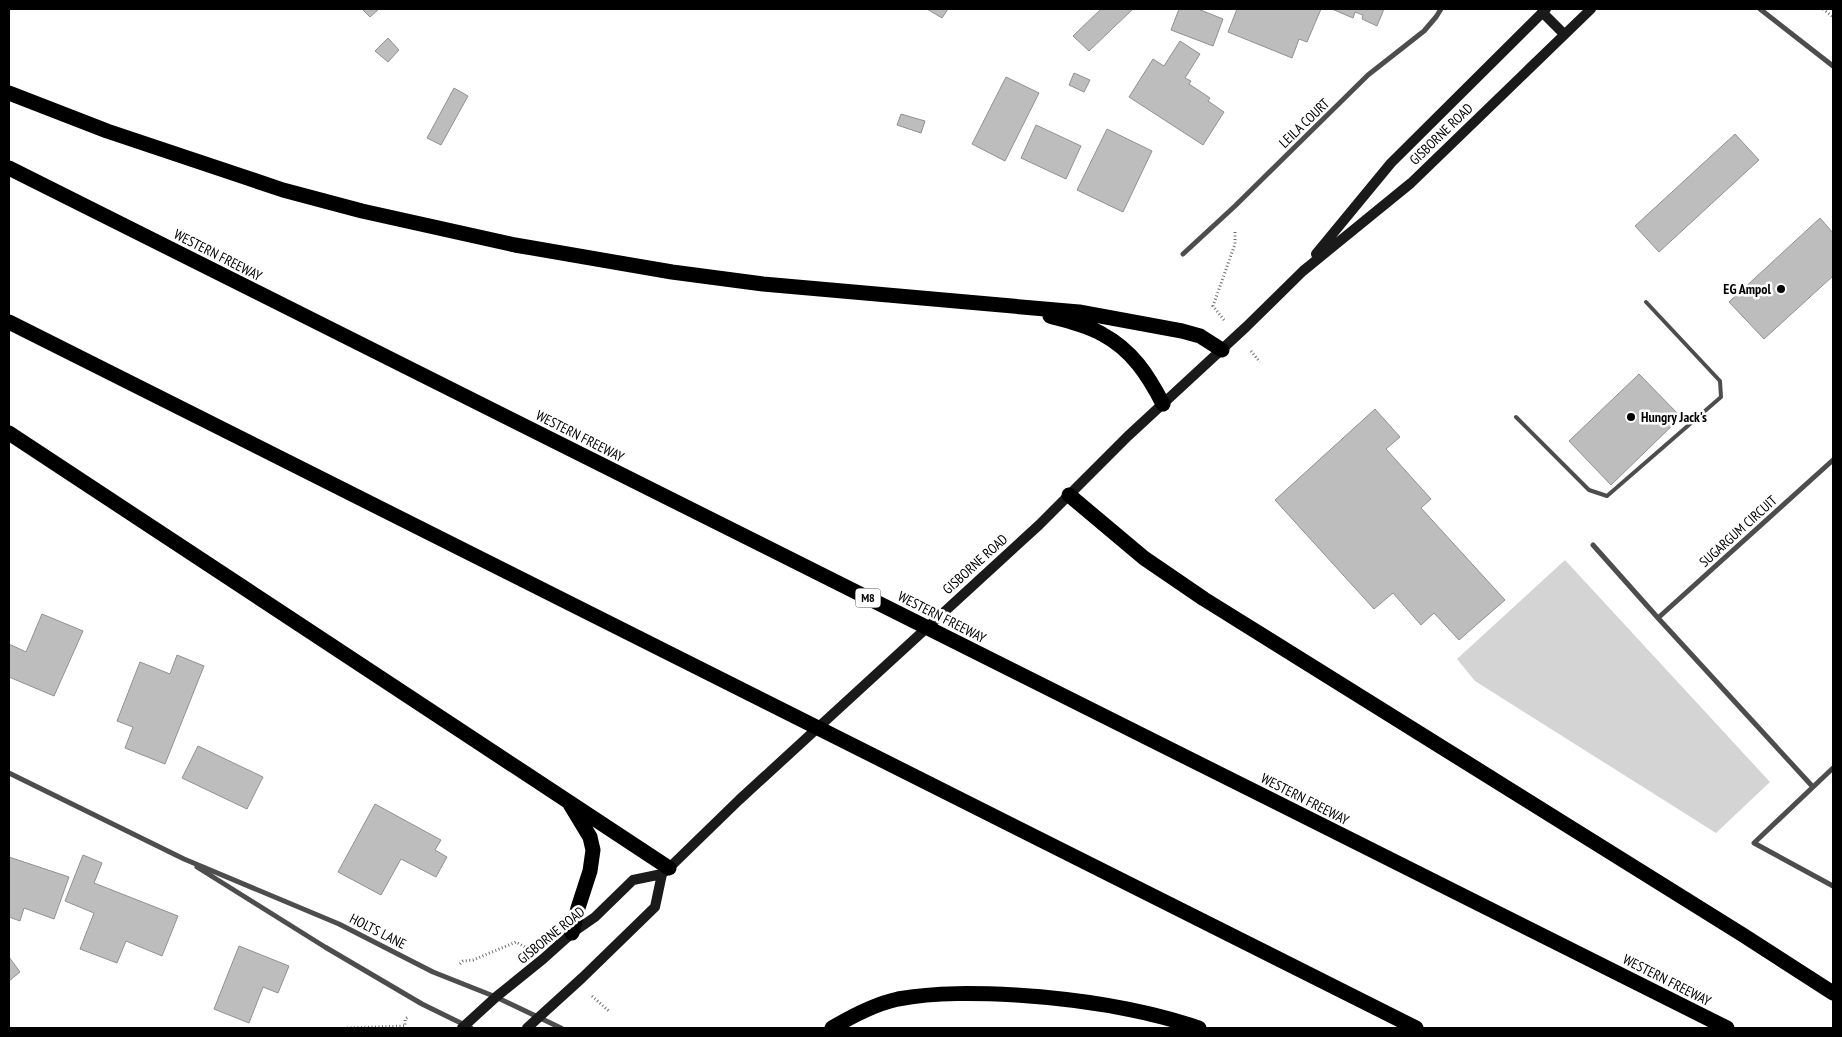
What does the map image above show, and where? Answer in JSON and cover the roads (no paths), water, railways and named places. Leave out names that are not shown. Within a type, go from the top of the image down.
[{"type":"highway","points":[[9,93],[115,134],[283,190],[362,212],[515,246],[672,272],[763,284],[1079,312],[1182,331],[1200,336],[1222,350]]},
{"type":"highway","name":"WESTERN FREEWAY","points":[[9,168],[1727,1028]]},
{"type":"highway","points":[[1028,308],[1102,333],[1121,346],[1139,363],[1163,404]]},
{"type":"highway","points":[[9,322],[1416,1028]]},
{"type":"highway","points":[[9,433],[566,799],[666,871]]},
{"type":"highway","points":[[1069,495],[1144,558],[1204,599],[1711,914],[1833,993]]},
{"type":"highway","points":[[566,799],[590,837],[592,850],[590,872],[572,933]]},
{"type":"highway","points":[[832,1028],[856,1014],[897,1000],[943,994],[992,994],[1051,997],[1135,1009],[1199,1028]]},
{"type":"main road","name":"GISBORNE ROAD","points":[[466,1027],[496,997],[544,959],[572,933],[595,917],[634,880],[666,871],[739,800],[1069,495],[1303,271],[1411,183],[1591,9]]},
{"type":"main road","name":"GISBORNE ROAD","points":[[1303,271],[1390,163],[1542,10]]},
{"type":"main road","points":[[1542,10],[1564,34]]},
{"type":"main road","points":[[527,1028],[655,907],[666,871]]},
{"type":"street","name":"LEILA COURT","points":[[1183,254],[1368,76],[1424,31],[1441,9]]},
{"type":"street","points":[[1760,9],[1833,66]]},
{"type":"street","name":"SUGARGUM CIRCUIT","points":[[1658,618],[1833,460]]},
{"type":"street","points":[[1593,545],[1813,787]]},
{"type":"street","points":[[1833,768],[1754,843],[1833,886]]},
{"type":"street","name":"HOLTS LANE","points":[[9,773],[184,859],[339,924],[433,972],[496,997],[561,1028]]},
{"type":"street","name":"HOLTS LANE","points":[[184,859],[325,947],[422,1004],[466,1027]]},
{"type":"lane","points":[[1516,417],[1589,490],[1607,496],[1720,397],[1720,381],[1646,302]]},
{"type":"place","name":"EG Ampol","points":[[1781,289]]},
{"type":"place","name":"Hungry Jack's","points":[[1631,417]]}]
